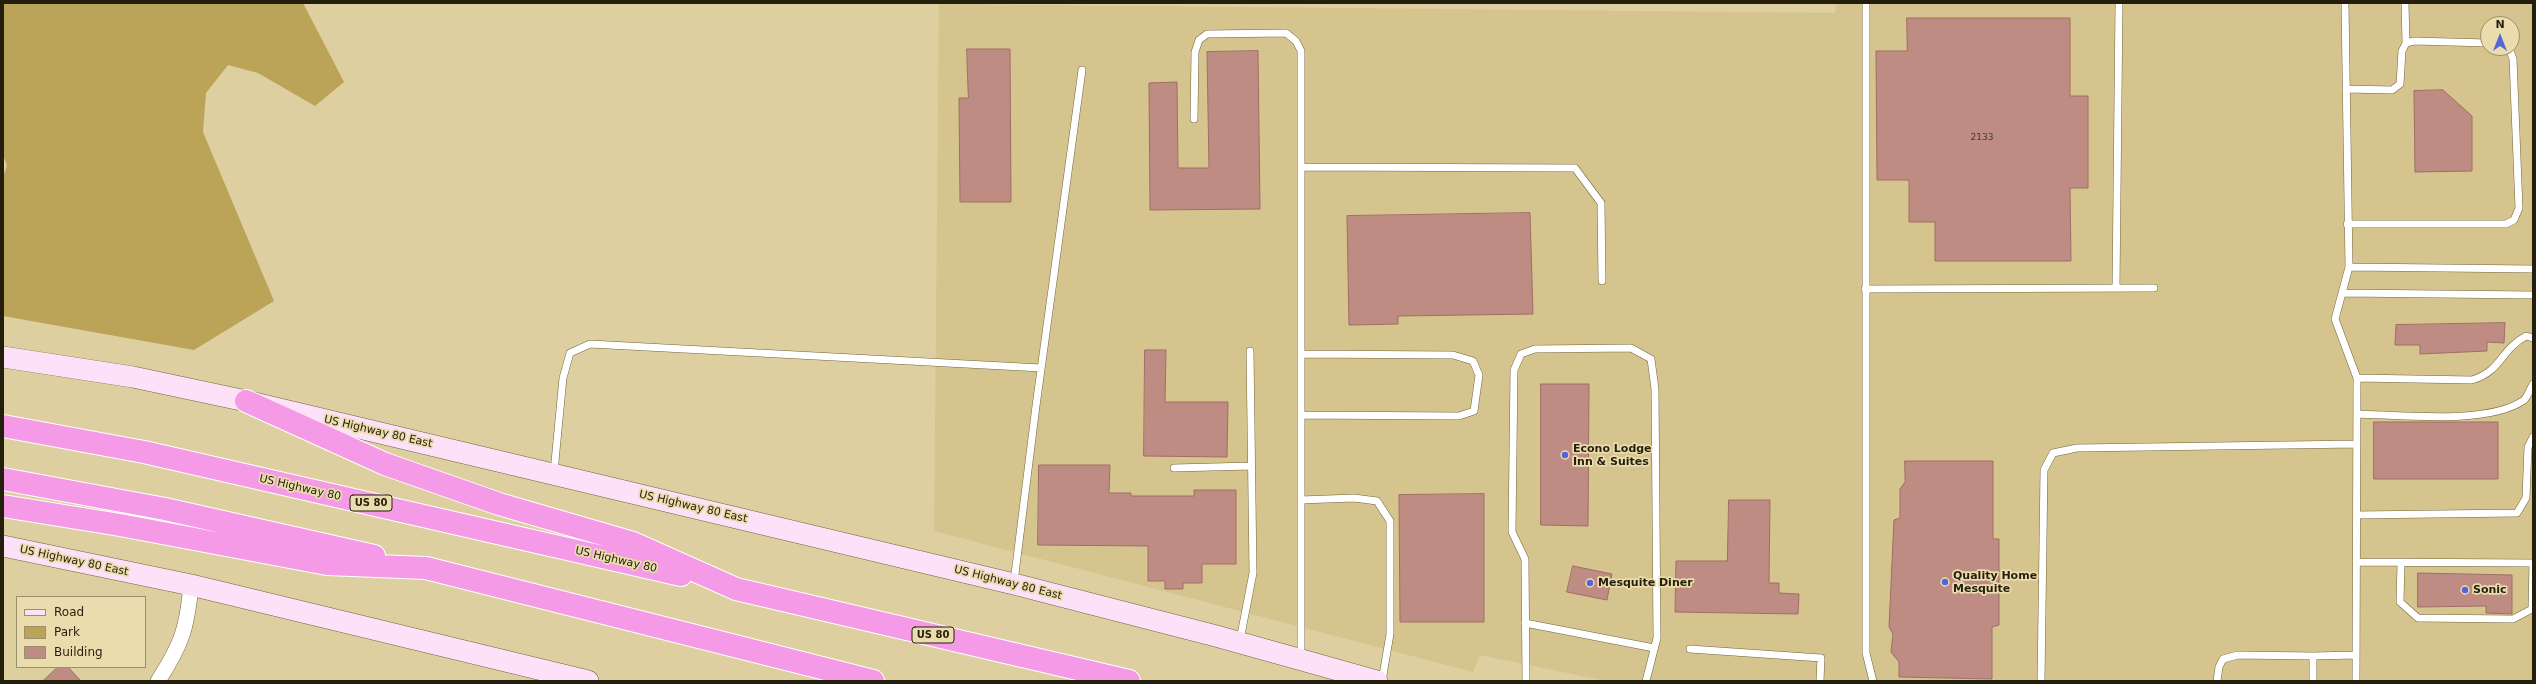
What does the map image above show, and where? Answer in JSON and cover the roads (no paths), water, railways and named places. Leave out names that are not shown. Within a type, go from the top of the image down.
[{"type":"highway","points":[[246,401],[385,464],[499,504],[633,543],[736,588]]},
{"type":"highway","name":"US Highway 80","points":[[3,426],[144,452],[736,588]]},
{"type":"highway","points":[[3,479],[166,509],[426,568],[873,681]]},
{"type":"highway","points":[[3,506],[120,525],[327,564],[426,568]]},
{"type":"highway","name":"US 80","points":[[736,588],[1129,681]]},
{"type":"main road","name":"US Highway 80 East","points":[[3,357],[133,377],[246,401],[1014,584],[1240,642],[1377,681]]},
{"type":"main road","name":"US Highway 80 East","points":[[3,546],[191,585],[555,677],[588,681]]},
{"type":"street","points":[[158,681],[175,655],[188,622],[191,585]]},
{"type":"lane","points":[[1866,3],[1866,653],[1873,681]]},
{"type":"lane","points":[[2116,288],[2119,3]]},
{"type":"lane","points":[[2345,3],[2347,224],[2349,267],[2335,319],[2357,378],[2358,562],[2356,681]]},
{"type":"lane","points":[[2346,89],[2392,90],[2400,84],[2402,50],[2406,43],[2405,3]]},
{"type":"lane","points":[[1194,119],[1195,52],[1199,40],[1207,34],[1286,33],[1296,41],[1301,51],[1301,660]]},
{"type":"lane","points":[[2406,43],[2414,41],[2480,43]]},
{"type":"lane","points":[[2347,224],[2506,224],[2514,220],[2519,208],[2512,56]]},
{"type":"lane","points":[[1014,584],[1041,368],[1082,70]]},
{"type":"lane","points":[[1301,167],[1575,168],[1601,203],[1602,282]]},
{"type":"lane","points":[[2349,267],[2533,269]]},
{"type":"lane","points":[[1865,289],[2154,288]]},
{"type":"lane","points":[[2342,293],[2533,295]]},
{"type":"lane","points":[[2357,378],[2472,380],[2487,375],[2514,343],[2526,336],[2533,338]]},
{"type":"lane","points":[[553,474],[563,378],[570,352],[590,344],[1041,368]]},
{"type":"lane","points":[[1526,681],[1525,559],[1512,532],[1514,370],[1521,354],[1535,349],[1631,348],[1651,359],[1655,389],[1657,638],[1646,681]]},
{"type":"lane","points":[[1240,642],[1252,573],[1250,351]]},
{"type":"lane","points":[[1301,354],[1453,355],[1473,361],[1478,374],[1474,411],[1459,416],[1301,415]]},
{"type":"lane","points":[[2357,414],[2464,416],[2506,410],[2525,399],[2533,384]]},
{"type":"lane","points":[[2358,515],[2517,513],[2526,498],[2528,447],[2533,437]]},
{"type":"lane","points":[[2041,681],[2044,470],[2053,453],[2076,448],[2357,444]]},
{"type":"lane","points":[[1174,468],[1251,466]]},
{"type":"lane","points":[[1301,500],[1354,498],[1377,502],[1390,521],[1390,634],[1382,681]]},
{"type":"lane","points":[[2358,562],[2533,563],[2532,609],[2513,620],[2418,618],[2400,602],[2401,563]]},
{"type":"lane","points":[[1526,623],[1654,648]]},
{"type":"lane","points":[[1690,649],[1821,658],[1820,681]]},
{"type":"lane","points":[[2218,681],[2219,667],[2223,659],[2238,655],[2356,655]]},
{"type":"lane","points":[[2313,656],[2313,681]]},
{"type":"place","name":"Econo Lodge Inn & Suites","points":[[1565,455]]},
{"type":"place","name":"Quality Home Mesquite","points":[[1945,582]]},
{"type":"place","name":"Mesquite Diner","points":[[1590,583]]},
{"type":"place","name":"Sonic","points":[[2465,590]]}]
